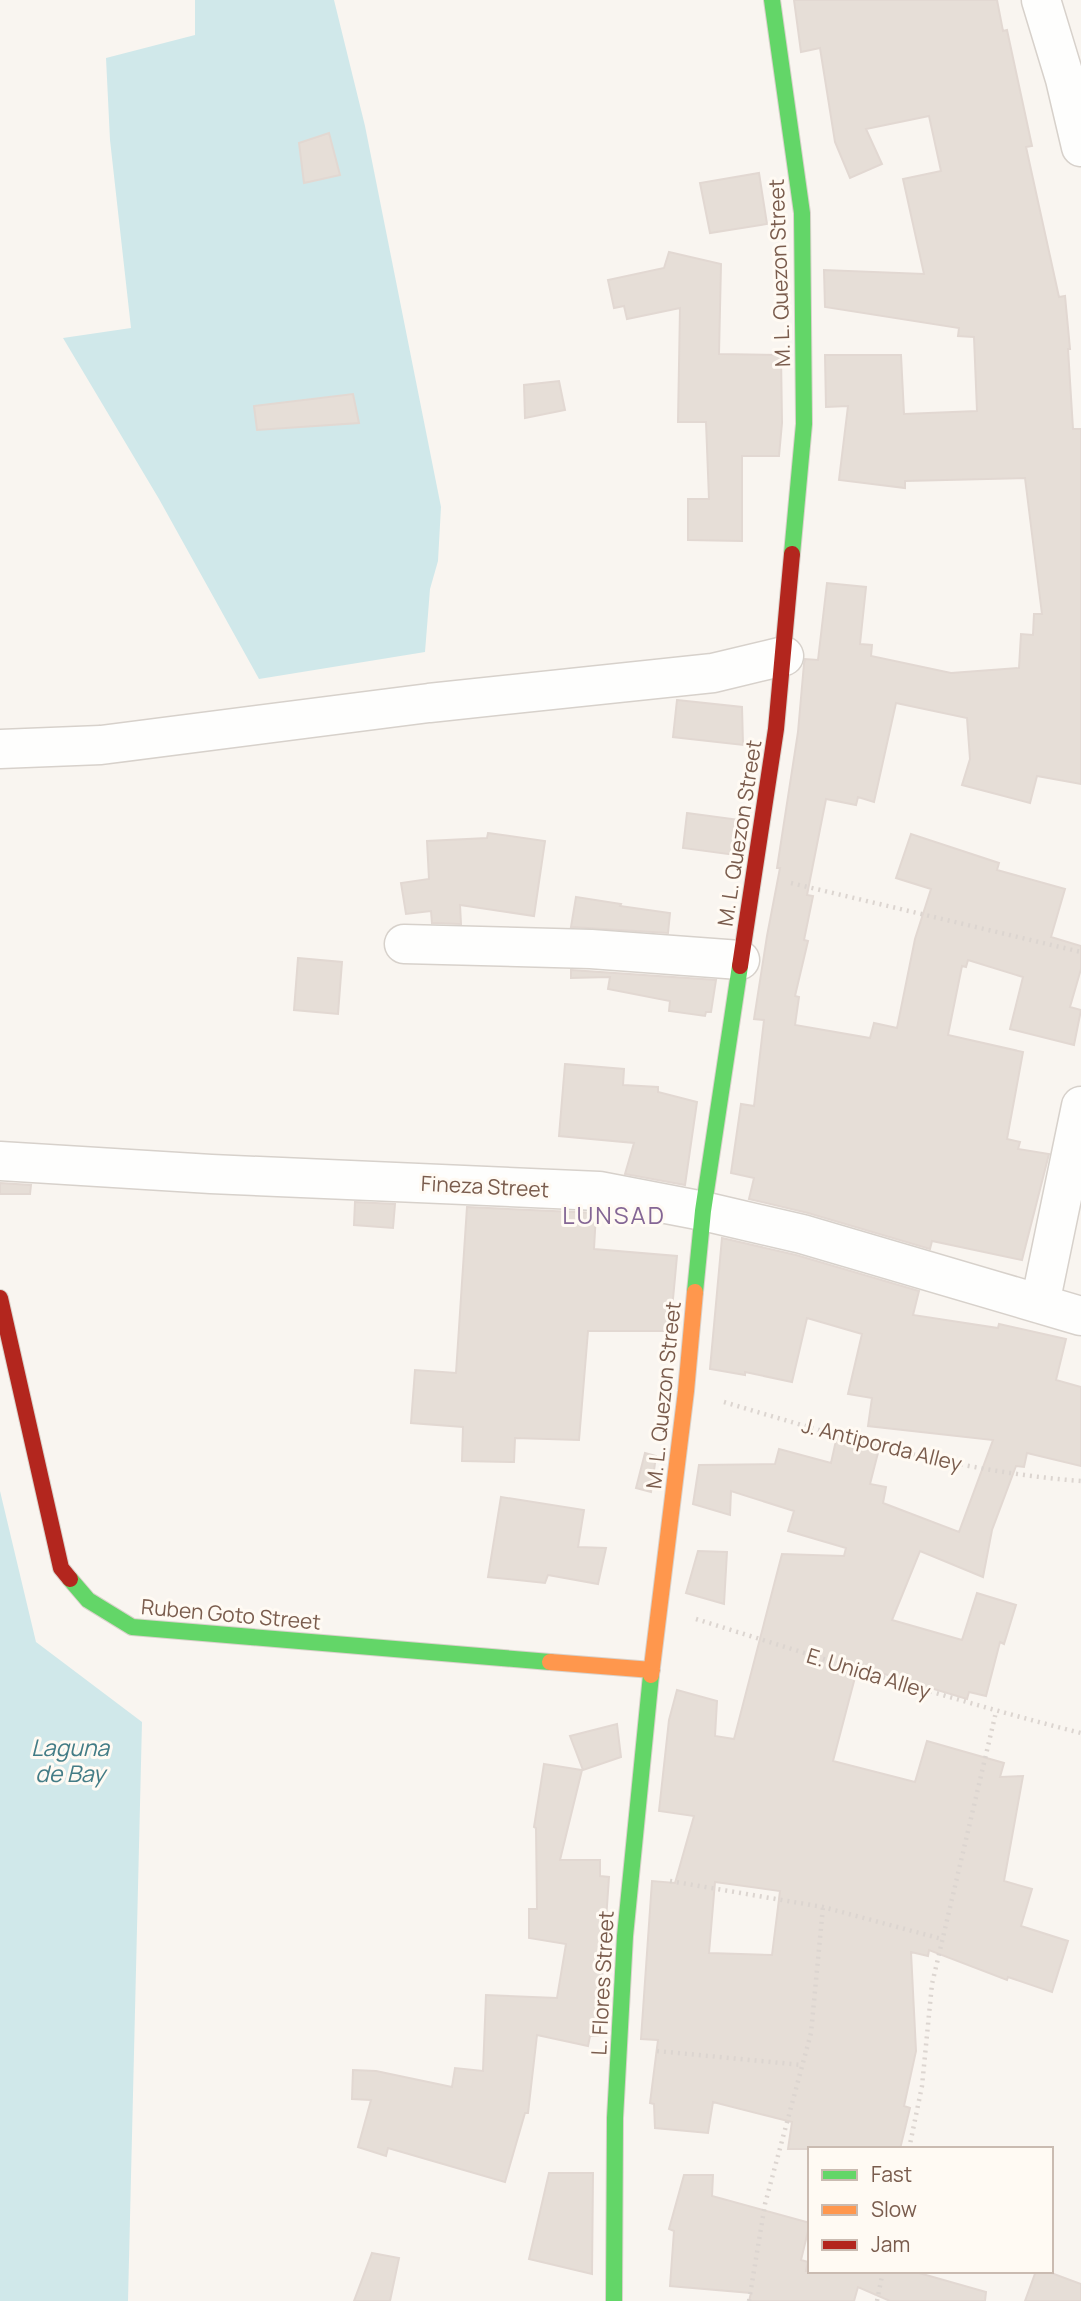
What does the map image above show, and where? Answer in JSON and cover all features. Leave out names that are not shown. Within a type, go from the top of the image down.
[{"type":"street","name":"M. L. Quezon Street","points":[[652,1670],[686,1391],[703,1210],[776,729],[804,424],[802,213],[772,0]]},
{"type":"street","points":[[1041,0],[1065,79],[1081,147]]},
{"type":"street","points":[[0,749],[101,745],[429,703],[713,673],[784,656]]},
{"type":"street","points":[[404,944],[591,949],[740,960]]},
{"type":"street","points":[[1040,1304],[1081,1106]]},
{"type":"street","name":"Fineza Street","points":[[0,1161],[211,1174],[599,1191],[703,1210],[802,1234],[1081,1316]]},
{"type":"street","name":"Ruben Goto Street","points":[[0,1298],[61,1568],[88,1600],[132,1627],[652,1670]]},
{"type":"street","name":"L. Flores Street","points":[[614,2301],[615,2118],[625,1936],[652,1670]]},
{"type":"path","points":[[753,874],[1081,952]]},
{"type":"path","name":"J. Antiporda Alley","points":[[686,1391],[832,1434],[912,1454],[1029,1477],[1081,1481]]},
{"type":"path","name":"E. Unida Alley","points":[[658,1608],[996,1712],[1081,1733]]},
{"type":"path","points":[[909,2147],[922,2087],[932,1984],[996,1712]]},
{"type":"path","points":[[631,1875],[822,1907],[943,1938]]},
{"type":"path","points":[[748,2301],[765,2204],[811,2033],[822,1907]]},
{"type":"path","points":[[619,2047],[802,2065]]},
{"type":"path","points":[[877,2301],[883,2273]]},
{"type":"water","points":[[195,0],[334,0],[365,126],[441,507],[438,561],[430,589],[425,652],[259,679],[159,499],[63,338],[131,328],[110,140],[106,58],[195,35]]},
{"type":"water","name":"Laguna de Bay","points":[[0,1491],[36,1642],[142,1722],[128,2301],[0,2301]]},
{"type":"building","points":[[794,0],[997,0],[1003,31],[1007,30],[1032,146],[1026,147],[1059,297],[1065,296],[1073,429],[1081,429],[1081,784],[1037,776],[1030,803],[962,785],[970,759],[967,718],[896,703],[874,802],[858,797],[856,805],[826,799],[807,895],[813,896],[804,940],[808,941],[795,996],[799,997],[795,1025],[870,1038],[874,1023],[897,1028],[915,939],[931,889],[896,878],[911,834],[999,863],[997,870],[1065,889],[1051,937],[1081,946],[1081,969],[1070,1007],[1081,1010],[1074,1045],[1010,1029],[1023,977],[968,960],[966,967],[962,966],[948,1035],[1023,1052],[1007,1139],[1020,1142],[1018,1149],[1049,1154],[1022,1260],[932,1241],[930,1249],[808,1213],[749,1199],[754,1178],[731,1173],[741,1104],[754,1106],[764,1020],[754,1019],[780,868],[777,868],[798,732],[804,664],[805,659],[818,660],[827,583],[866,587],[860,644],[872,645],[871,656],[951,673],[1019,668],[1021,634],[1033,635],[1034,614],[1042,614],[1025,478],[905,481],[905,488],[839,480],[848,406],[826,407],[825,355],[901,355],[904,414],[977,411],[974,337],[958,336],[959,328],[825,307],[824,270],[924,274],[903,179],[941,171],[929,116],[866,129],[882,164],[850,178],[835,142],[820,48],[801,52]]},
{"type":"building","points":[[329,133],[340,175],[304,183],[299,143]]},
{"type":"building","points":[[759,173],[767,224],[710,233],[700,183]]},
{"type":"building","points":[[669,252],[721,264],[719,354],[781,355],[782,423],[779,456],[742,456],[742,541],[688,540],[688,499],[709,499],[706,422],[678,422],[680,308],[627,319],[624,306],[614,308],[608,280],[664,268]]},
{"type":"building","points":[[559,381],[565,410],[525,418],[524,385]]},
{"type":"building","points":[[353,394],[359,423],[257,430],[254,406]]},
{"type":"building","points":[[677,700],[742,707],[743,745],[673,737]]},
{"type":"building","points":[[687,813],[740,820],[735,855],[683,848]]},
{"type":"building","points":[[488,833],[545,841],[534,916],[460,905],[461,924],[432,923],[431,911],[406,914],[401,883],[429,879],[427,841],[487,838]]},
{"type":"building","points":[[576,897],[670,913],[668,933],[571,927]]},
{"type":"building","points":[[298,958],[342,962],[338,1014],[294,1010]]},
{"type":"building","points":[[571,970],[716,980],[711,1012],[706,1012],[705,1016],[669,1011],[670,1001],[608,989],[610,977],[571,978]]},
{"type":"building","points":[[565,1064],[624,1069],[623,1085],[658,1087],[658,1092],[697,1102],[685,1185],[625,1174],[634,1143],[559,1136]]},
{"type":"building","points":[[0,1183],[31,1185],[30,1194],[0,1194]]},
{"type":"building","points":[[355,1202],[395,1204],[393,1228],[354,1225]]},
{"type":"building","points":[[467,1207],[596,1213],[594,1249],[677,1256],[670,1331],[588,1331],[579,1440],[515,1438],[514,1462],[462,1461],[463,1427],[411,1423],[415,1370],[456,1373]]},
{"type":"building","points":[[722,1238],[796,1255],[919,1291],[913,1315],[998,1328],[999,1324],[1066,1339],[1056,1380],[1081,1387],[1081,1466],[1027,1453],[1024,1467],[1016,1466],[992,1530],[983,1577],[920,1551],[892,1620],[962,1640],[977,1593],[1016,1605],[1004,1644],[1000,1642],[986,1696],[969,1692],[967,1699],[858,1666],[833,1761],[915,1782],[927,1741],[1004,1763],[1000,1777],[1023,1776],[1004,1881],[1032,1889],[1021,1926],[1068,1941],[1052,1992],[1008,1977],[1007,1980],[929,1950],[928,1956],[911,1952],[916,2051],[904,2106],[910,2108],[900,2147],[788,2149],[792,2122],[713,2102],[708,2133],[655,2128],[654,2104],[650,2103],[658,2040],[641,2039],[652,1881],[675,1883],[694,1816],[659,1811],[669,1720],[677,1690],[717,1701],[715,1736],[734,1739],[782,1554],[844,1556],[846,1548],[788,1531],[794,1511],[731,1491],[730,1515],[693,1504],[699,1465],[775,1464],[779,1449],[831,1463],[837,1436],[881,1441],[870,1484],[886,1487],[883,1503],[959,1532],[993,1440],[868,1426],[872,1398],[848,1394],[862,1334],[807,1318],[792,1382],[745,1372],[745,1375],[710,1369]],"holes":[[[715,1882],[780,1891],[772,1955],[709,1953]]]},
{"type":"building","points":[[645,1453],[656,1456],[651,1492],[636,1488]]},
{"type":"building","points":[[501,1497],[584,1510],[578,1547],[606,1548],[598,1584],[548,1575],[545,1583],[488,1577]]},
{"type":"building","points":[[698,1551],[727,1552],[724,1604],[686,1593]]},
{"type":"building","points":[[617,1724],[621,1757],[583,1770],[570,1736]]},
{"type":"building","points":[[544,1764],[582,1770],[560,1860],[600,1860],[600,1876],[609,1877],[598,2036],[590,2036],[588,2046],[537,2035],[528,2113],[525,2113],[505,2182],[388,2148],[386,2156],[358,2147],[371,2100],[352,2099],[353,2070],[376,2071],[452,2087],[455,2068],[483,2071],[486,1995],[557,1998],[566,1944],[529,1938],[529,1909],[537,1909],[534,1827]]},
{"type":"building","points":[[549,2173],[593,2173],[592,2274],[529,2259]]},
{"type":"building","points":[[684,2175],[713,2175],[712,2196],[808,2222],[801,2260],[808,2262],[808,2273],[919,2273],[986,2292],[985,2301],[890,2301],[858,2287],[854,2301],[749,2301],[751,2293],[670,2286],[674,2231],[669,2229]]},
{"type":"building","points":[[372,2253],[399,2258],[390,2301],[354,2301]]},
{"type":"building","points":[[1035,2273],[1051,2273],[1081,2284],[1081,2301],[1025,2301]]},
{"type":"traffic: fast","points":[[772,0],[802,213],[804,424],[792,554]]},
{"type":"traffic: fast","points":[[695,1292],[703,1211],[740,966]]},
{"type":"traffic: fast","points":[[70,1579],[88,1600],[132,1627],[550,1662]]},
{"type":"traffic: fast","points":[[614,2301],[615,2118],[625,1936],[651,1675]]},
{"type":"traffic: slow","points":[[651,1675],[686,1391],[695,1292]]},
{"type":"traffic: slow","points":[[550,1662],[652,1670]]},
{"type":"traffic: jam","points":[[740,966],[776,729],[792,554]]},
{"type":"traffic: jam","points":[[0,1298],[61,1568],[70,1579]]},
{"type":"district","name":"LUNSAD","points":[[614,1214]]}]
